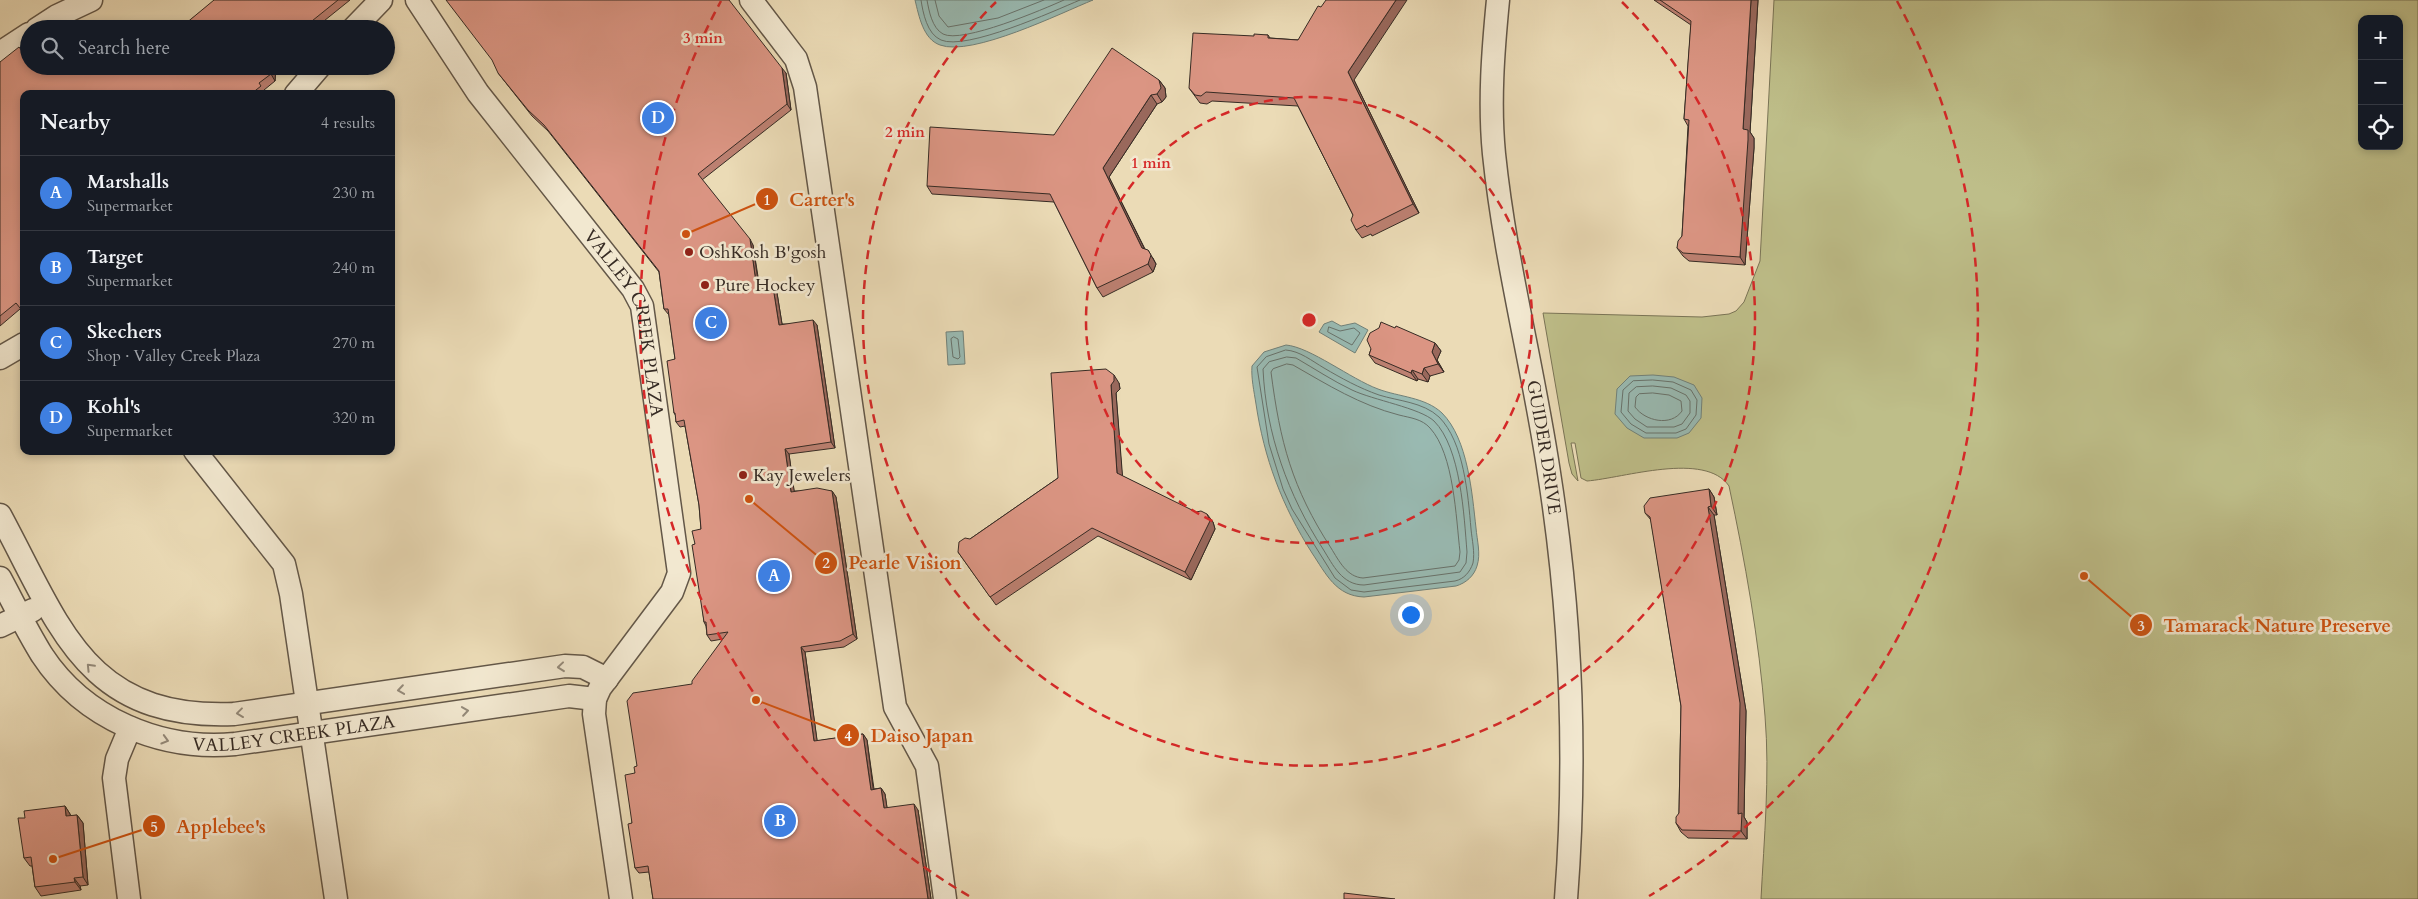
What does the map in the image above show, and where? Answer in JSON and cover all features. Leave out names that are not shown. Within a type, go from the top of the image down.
[{"type":"street","points":[[51,20],[91,0]]},
{"type":"street","points":[[362,20],[381,0]]},
{"type":"street","name":"VALLEY CREEK PLAZA","points":[[32,575],[2,585],[43,656],[73,691],[107,717],[130,728],[175,743],[211,746],[569,696],[595,699],[607,679],[672,592],[679,574],[642,306],[633,289],[470,82],[417,0]]},
{"type":"street","points":[[751,0],[796,59],[805,87],[895,707],[927,766],[945,899]]},
{"type":"street","name":"GUIDER DRIVE","points":[[1498,0],[1492,55],[1494,152],[1500,199],[1549,473],[1567,630],[1570,704],[1570,784],[1566,899]]},
{"type":"street","points":[[0,53],[20,40]]},
{"type":"street","points":[[299,90],[312,75]]},
{"type":"street","points":[[0,358],[20,346]]},
{"type":"street","points":[[198,455],[285,566],[308,704],[336,899]]},
{"type":"street","name":"VALLEY CREEK PLAZA","points":[[0,515],[67,638],[93,670],[114,686],[160,708],[206,715],[234,714],[565,666],[583,667],[607,679]]},
{"type":"street","points":[[0,626],[47,604]]},
{"type":"street","points":[[595,699],[594,714],[621,899]]},
{"type":"street","points":[[129,899],[114,778],[117,759],[130,728]]},
{"type":"green space","points":[[1774,0],[2418,0],[2418,899],[1761,899],[1767,784],[1765,716],[1751,600],[1729,486],[1718,476],[1702,470],[1683,468],[1663,469],[1587,481],[1581,478],[1575,443],[1571,443],[1578,481],[1572,474],[1569,463],[1543,313],[1702,317],[1729,314],[1736,311],[1744,302],[1760,261]]},
{"type":"water","points":[[915,0],[1093,0],[1016,32],[973,45],[954,47],[940,45],[929,38],[918,13]]},
{"type":"water","points":[[1332,321],[1341,326],[1355,323],[1368,330],[1355,353],[1319,332],[1324,324]]},
{"type":"water","points":[[963,331],[965,364],[948,365],[946,332]]},
{"type":"water","points":[[1286,345],[1307,351],[1378,389],[1428,404],[1442,413],[1451,424],[1458,437],[1467,467],[1473,499],[1479,557],[1474,573],[1466,581],[1456,586],[1364,597],[1346,593],[1327,576],[1301,535],[1283,499],[1269,462],[1259,424],[1252,366],[1264,352]]},
{"type":"water","points":[[1653,375],[1674,377],[1694,385],[1702,398],[1701,418],[1689,433],[1677,438],[1644,438],[1627,428],[1615,414],[1617,389],[1630,376]]},
{"type":"building","points":[[214,0],[338,0],[313,20],[190,20]]},
{"type":"building","points":[[446,0],[729,0],[782,68],[787,104],[698,174],[750,239],[757,290],[773,287],[779,325],[813,320],[831,442],[785,449],[791,492],[817,488],[832,491],[853,634],[840,641],[801,647],[814,741],[863,734],[871,790],[881,788],[884,808],[914,804],[928,899],[653,899],[648,866],[635,868],[628,824],[632,823],[625,775],[635,773],[634,767],[637,766],[627,701],[633,693],[692,684],[692,681],[728,632],[707,635],[706,622],[704,622],[692,545],[695,544],[692,531],[701,529],[699,505],[684,420],[676,422],[674,413],[667,361],[675,359],[668,309],[664,309],[659,271],[544,125],[528,110],[498,73],[492,60]]},
{"type":"building","points":[[1326,0],[1396,0],[1348,72],[1413,204],[1367,227],[1365,225],[1356,230],[1351,220],[1353,215],[1294,98],[1206,92],[1201,96],[1195,95],[1189,88],[1193,33],[1254,36],[1254,34],[1268,35],[1268,38],[1298,40],[1318,6],[1321,7]]},
{"type":"building","points":[[1660,0],[1751,0],[1743,129],[1748,130],[1748,140],[1740,257],[1683,253],[1677,248],[1678,241],[1682,236],[1689,120],[1684,119],[1691,21]]},
{"type":"building","points":[[19,47],[20,75],[270,75],[259,83],[261,86],[256,90],[20,90],[20,308],[16,303],[0,316],[0,62]]},
{"type":"building","points":[[1112,48],[1159,80],[1161,88],[1157,94],[1151,95],[1103,168],[1142,248],[1148,250],[1151,255],[1148,264],[1097,288],[1050,194],[927,186],[930,127],[1054,135]]},
{"type":"building","points":[[1381,322],[1395,328],[1396,326],[1435,343],[1432,352],[1438,364],[1424,368],[1422,374],[1412,370],[1411,373],[1369,355],[1371,349],[1367,340],[1370,333],[1379,328]]},
{"type":"building","points":[[1106,369],[1114,375],[1114,381],[1111,385],[1117,473],[1196,512],[1201,511],[1207,514],[1210,521],[1185,572],[1092,528],[990,597],[958,552],[959,542],[965,538],[970,539],[1058,478],[1051,373]]},
{"type":"building","points":[[1709,489],[1711,506],[1708,507],[1740,703],[1738,814],[1742,813],[1741,831],[1682,830],[1676,823],[1676,817],[1679,813],[1681,706],[1650,517],[1645,513],[1644,506],[1650,498]]},
{"type":"building","points":[[65,806],[66,816],[77,815],[83,877],[74,878],[75,882],[35,887],[31,857],[24,858],[18,818],[25,818],[24,811]]},
{"type":"building","points":[[1344,893],[1395,899],[1344,899]]},
{"type":"place","name":"Kohl's","points":[[658,118]]},
{"type":"place","name":"Carter's","points":[[686,234]]},
{"type":"place","name":"OshKosh B'gosh","points":[[689,252]]},
{"type":"place","name":"Pure Hockey","points":[[705,285]]},
{"type":"place","name":"Skechers","points":[[711,323]]},
{"type":"place","name":"Kay Jewelers","points":[[743,475]]},
{"type":"place","name":"Pearle Vision","points":[[749,499]]},
{"type":"place","name":"Marshalls","points":[[774,576]]},
{"type":"place","name":"Tamarack Nature Preserve","points":[[2084,576]]},
{"type":"place","name":"Daiso Japan","points":[[756,700]]},
{"type":"place","name":"Target","points":[[780,821]]},
{"type":"place","name":"Applebee's","points":[[53,859]]}]
